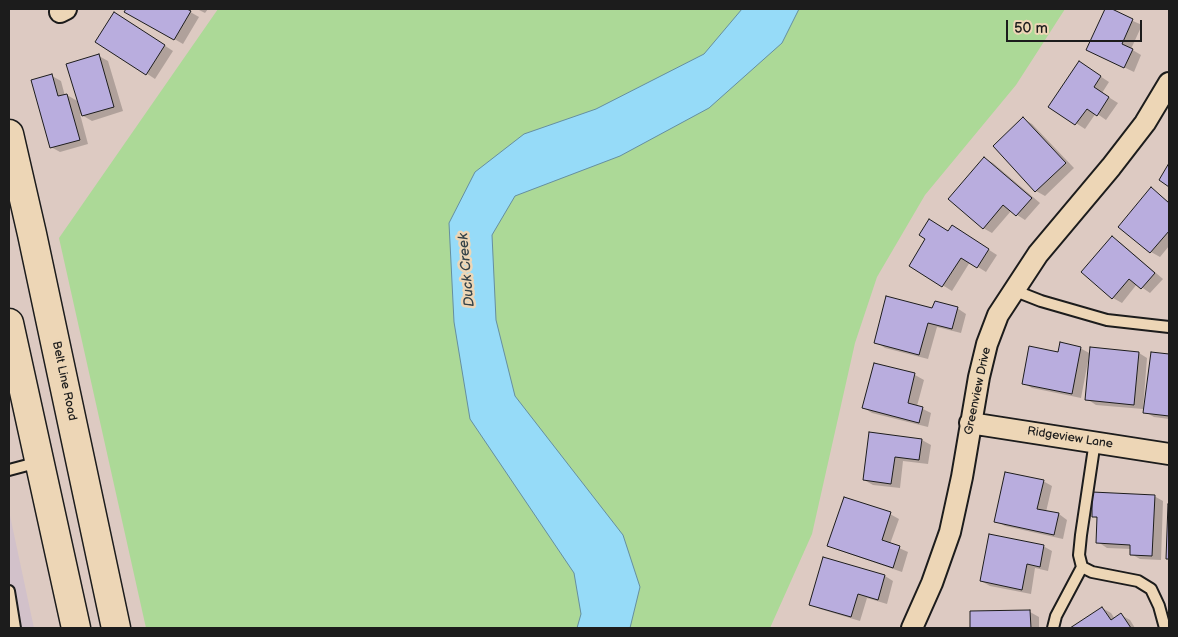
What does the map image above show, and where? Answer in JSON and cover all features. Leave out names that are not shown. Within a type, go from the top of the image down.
[{"type":"main road","name":"Belt Line Road","points":[[9,134],[21,237],[116,628]]},
{"type":"main road","points":[[9,323],[76,628]]},
{"type":"street","name":"Greenview Drive","points":[[912,628],[932,583],[950,532],[962,477],[970,422],[987,344],[998,315],[1038,254],[1111,167],[1139,130],[1169,83]]},
{"type":"street","name":"Ridgeview Lane","points":[[970,422],[1169,454]]},
{"type":"lane","points":[[1013,290],[1041,301],[1107,320],[1169,327]]},
{"type":"lane","points":[[1053,628],[1060,608],[1082,567],[1079,555],[1094,441]]},
{"type":"lane","points":[[9,470],[39,462]]},
{"type":"lane","points":[[1082,567],[1092,572],[1138,581],[1151,589],[1159,606],[1165,628]]},
{"type":"lane","points":[[9,591],[15,628]]},
{"type":"shaded area","points":[[9,511],[34,628],[9,628]]},
{"type":"green space","points":[[218,9],[1065,9],[1016,85],[925,195],[877,277],[855,343],[812,534],[770,628],[146,628],[59,238]]},
{"type":"water","name":"Duck Creek","points":[[742,9],[799,9],[782,43],[709,108],[620,156],[515,196],[492,235],[496,320],[515,396],[623,535],[640,587],[630,628],[577,628],[581,614],[574,573],[470,419],[454,322],[449,223],[475,172],[524,134],[596,109],[704,54]]},
{"type":"building","points":[[126,9],[187,9],[191,11],[174,40],[124,12]]},
{"type":"building","points":[[1105,9],[1112,9],[1133,19],[1122,44],[1133,49],[1124,68],[1086,50]]},
{"type":"building","points":[[114,12],[165,45],[146,75],[95,42]]},
{"type":"building","points":[[99,54],[114,107],[82,116],[66,64]]},
{"type":"building","points":[[1079,61],[1101,76],[1094,87],[1109,97],[1097,116],[1087,109],[1075,125],[1048,107]]},
{"type":"building","points":[[52,74],[58,96],[67,94],[80,140],[50,148],[31,80]]},
{"type":"building","points":[[1023,117],[1066,163],[1035,192],[993,146]]},
{"type":"building","points":[[984,157],[1032,198],[1016,216],[1003,205],[983,229],[948,199]]},
{"type":"building","points":[[1169,163],[1169,187],[1159,180]]},
{"type":"building","points":[[1151,187],[1169,203],[1169,231],[1150,253],[1118,227]]},
{"type":"building","points":[[929,219],[948,231],[952,225],[989,249],[977,268],[961,258],[942,287],[909,266],[925,239],[919,235]]},
{"type":"building","points":[[1112,236],[1155,273],[1141,289],[1129,279],[1112,299],[1081,272]]},
{"type":"building","points":[[886,296],[932,308],[935,301],[958,307],[952,329],[928,323],[919,355],[874,343]]},
{"type":"building","points":[[1060,342],[1081,347],[1072,394],[1022,384],[1029,346],[1058,352]]},
{"type":"building","points":[[1090,347],[1139,352],[1134,405],[1085,400]]},
{"type":"building","points":[[1151,352],[1169,354],[1169,416],[1143,413]]},
{"type":"building","points":[[874,363],[915,373],[908,403],[923,407],[919,423],[862,408]]},
{"type":"building","points":[[869,432],[922,439],[919,460],[895,457],[891,484],[863,480]]},
{"type":"building","points":[[1005,472],[1044,480],[1037,509],[1059,513],[1054,535],[994,522]]},
{"type":"building","points":[[1092,492],[1155,495],[1152,556],[1130,555],[1130,545],[1096,543],[1097,517],[1092,517]]},
{"type":"building","points":[[844,497],[891,512],[882,540],[900,546],[893,568],[827,546]]},
{"type":"building","points":[[1168,504],[1169,559],[1166,559]]},
{"type":"building","points":[[989,534],[1044,545],[1040,567],[1027,564],[1022,590],[980,581]]},
{"type":"building","points":[[823,557],[885,575],[878,600],[858,594],[851,617],[809,605]]},
{"type":"building","points":[[1102,607],[1111,620],[1121,613],[1131,628],[1070,628]]},
{"type":"building","points":[[1030,610],[1031,628],[970,628],[970,611]]}]
